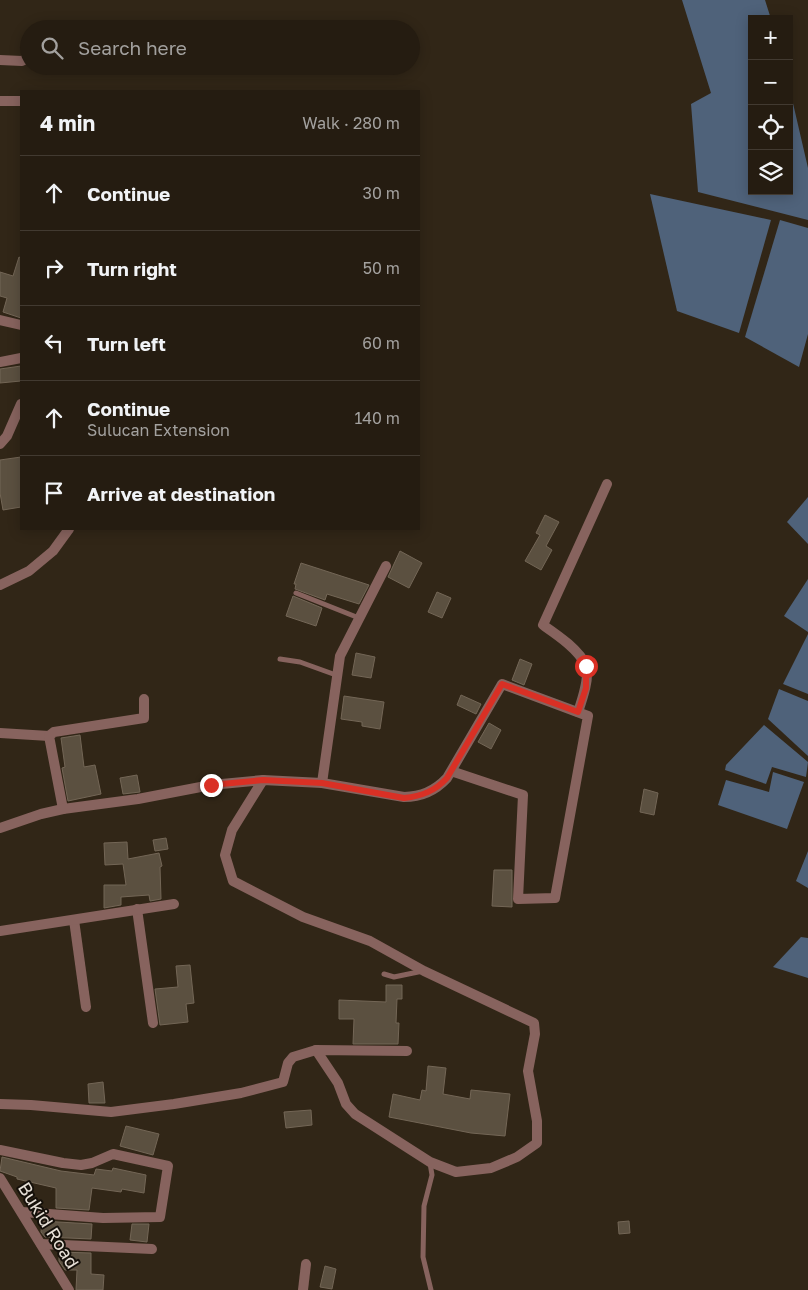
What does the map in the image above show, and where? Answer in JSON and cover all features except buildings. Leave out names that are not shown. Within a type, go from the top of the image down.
[{"type":"street","points":[[0,60],[20,60]]},
{"type":"street","points":[[0,101],[20,101]]},
{"type":"street","points":[[0,320],[20,325]]},
{"type":"street","points":[[0,362],[20,358]]},
{"type":"street","points":[[0,444],[7,436],[20,406]]},
{"type":"street","points":[[578,712],[586,688],[586,666],[570,645],[543,625],[607,484]]},
{"type":"street","points":[[0,585],[35,566],[53,551],[68,530]]},
{"type":"street","points":[[322,783],[340,656],[386,566]]},
{"type":"street","points":[[0,828],[41,814],[63,809],[138,799],[211,785],[263,780],[322,783],[404,798],[418,796],[437,788],[451,771],[502,684],[588,716],[555,898],[518,898],[523,795],[451,771]]},
{"type":"street","points":[[0,733],[49,736],[54,732],[144,718],[144,699]]},
{"type":"street","points":[[49,736],[63,809]]},
{"type":"street","points":[[263,780],[232,830],[225,855],[233,881],[303,917],[370,941],[424,971],[534,1023],[535,1034],[528,1072],[537,1121],[537,1143],[517,1157],[491,1168],[456,1172],[430,1162],[355,1114],[346,1104],[338,1083],[316,1050]]},
{"type":"street","points":[[0,931],[174,904]]},
{"type":"street","points":[[137,909],[153,1023]]},
{"type":"street","points":[[74,920],[86,1007]]},
{"type":"street","points":[[0,1104],[111,1112],[232,1094],[283,1082],[288,1063],[292,1057],[316,1050],[407,1051]]},
{"type":"street","points":[[0,1150],[81,1165],[92,1163],[113,1154],[168,1166],[160,1218],[103,1218],[22,1212]]},
{"type":"street","name":"Bukid Road","points":[[0,1178],[69,1290]]},
{"type":"street","points":[[41,1244],[152,1249]]},
{"type":"street","points":[[303,1290],[306,1264]]},
{"type":"lane","points":[[296,593],[360,618]]},
{"type":"lane","points":[[280,660],[300,662],[336,675]]},
{"type":"lane","points":[[384,974],[394,977],[424,971]]},
{"type":"lane","points":[[430,1162],[432,1175],[424,1206],[423,1257],[431,1290]]},
{"type":"water","points":[[682,0],[765,0],[770,15],[748,15],[748,195],[793,195],[793,103],[808,168],[808,220],[698,192],[691,104],[711,93]]},
{"type":"water","points":[[650,194],[771,220],[739,333],[677,311]]},
{"type":"water","points":[[780,220],[808,228],[808,334],[799,367],[745,337]]},
{"type":"water","points":[[808,497],[808,544],[787,522]]},
{"type":"water","points":[[808,579],[808,632],[784,616]]},
{"type":"water","points":[[808,634],[808,694],[783,684]]},
{"type":"water","points":[[779,689],[808,701],[808,756],[768,719]]},
{"type":"water","points":[[764,725],[808,762],[806,777],[772,767],[766,784],[725,770],[726,765]]},
{"type":"water","points":[[773,772],[804,782],[787,829],[718,805],[726,780],[769,792]]},
{"type":"water","points":[[808,851],[808,888],[796,881]]},
{"type":"water","points":[[801,937],[808,938],[808,978],[773,967]]},
{"type":"route","points":[[211,785],[263,780],[322,783],[404,798],[418,796],[437,788],[447,778],[502,684],[578,712],[586,688],[586,666]]}]
